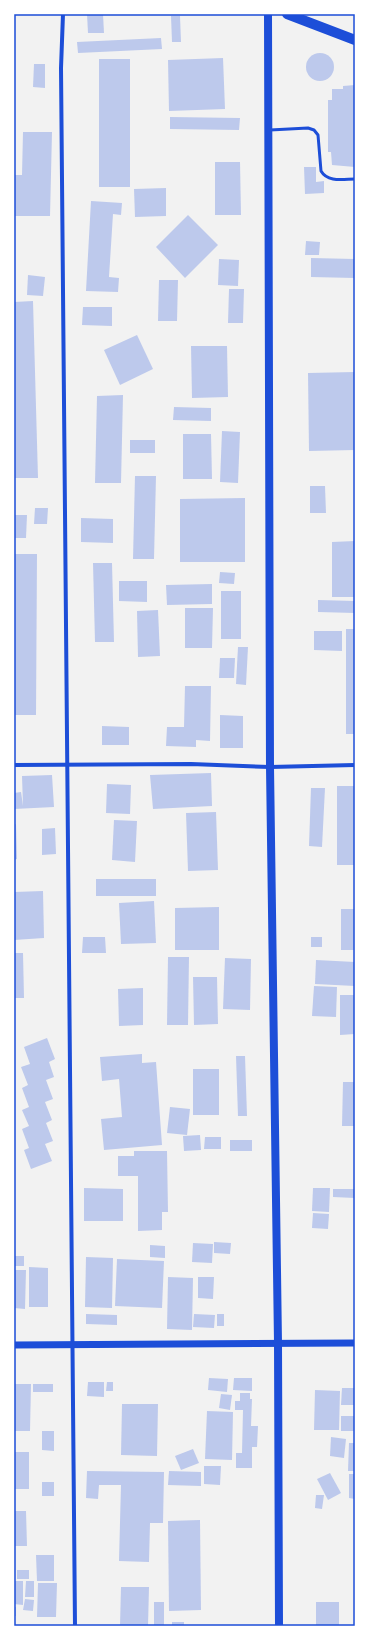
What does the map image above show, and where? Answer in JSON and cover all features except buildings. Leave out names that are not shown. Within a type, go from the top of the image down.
[{"type":"main road","points":[[268,14],[270,768],[278,1343],[279,1626]]},
{"type":"main road","points":[[287,14],[355,40]]},
{"type":"street","points":[[63,14],[61,68],[75,1626]]},
{"type":"street","points":[[14,765],[191,764],[270,768],[355,765]]},
{"type":"street","points":[[14,1345],[355,1343]]},
{"type":"lane","points":[[268,130],[308,128],[314,130],[318,135],[323,175],[333,179],[355,179]]}]
